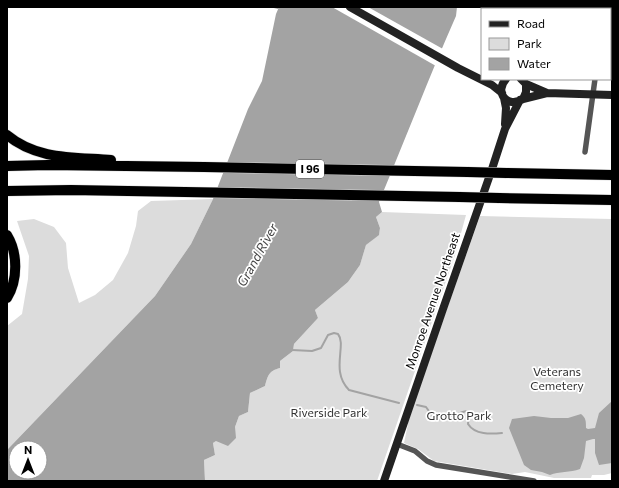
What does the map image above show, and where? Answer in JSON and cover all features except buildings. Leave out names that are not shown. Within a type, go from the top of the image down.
[{"type":"highway","points":[[7,135],[22,146],[40,153],[136,162],[162,167]]},
{"type":"highway","name":"I 96","points":[[7,166],[48,165],[415,170],[612,175]]},
{"type":"highway","name":"I 96","points":[[7,191],[71,190],[612,200]]},
{"type":"highway","points":[[7,235],[13,251],[16,270],[11,292],[7,298]]},
{"type":"main road","points":[[350,7],[448,62],[480,78]]},
{"type":"main road","points":[[483,80],[492,85],[503,96],[514,102],[548,93],[612,96]]},
{"type":"main road","points":[[503,96],[502,85],[505,80]]},
{"type":"main road","points":[[524,81],[548,93]]},
{"type":"main road","name":"Monroe Avenue Northeast","points":[[384,481],[505,129],[526,92],[524,81]]},
{"type":"main road","name":"Monroe Avenue Northeast","points":[[503,96],[506,108],[505,129]]},
{"type":"street","points":[[585,152],[594,80]]},
{"type":"street","points":[[397,444],[415,451],[436,465],[534,481]]},
{"type":"green space","points":[[213,199],[191,244],[155,296],[17,440],[8,440],[7,450],[7,326],[22,314],[28,279],[29,256],[17,221],[34,219],[54,227],[66,243],[68,268],[79,303],[95,295],[113,280],[128,253],[136,226],[138,211],[151,201]]},
{"type":"green space","name":"Riverside Park","points":[[382,212],[466,215],[455,255],[377,481],[205,481],[204,460],[215,455],[213,443],[235,427],[239,416],[248,412],[250,393],[265,386],[270,374],[280,368],[280,361],[293,351],[294,344],[318,318],[315,310],[348,282],[360,265],[366,245],[379,234],[380,228],[376,217]]},
{"type":"green space","points":[[480,216],[612,219],[612,473],[592,475],[591,478],[554,478],[525,472],[512,474],[434,461],[418,449],[404,443],[408,424],[407,422]]},
{"type":"water","name":"Grand River","points":[[279,7],[457,7],[456,16],[379,202],[382,212],[376,217],[380,228],[379,235],[366,245],[360,265],[348,282],[315,310],[318,318],[294,344],[293,351],[280,361],[280,368],[270,374],[265,386],[250,393],[248,412],[239,416],[235,427],[236,438],[228,446],[216,441],[213,443],[215,455],[204,460],[205,481],[7,481],[8,449],[8,480],[48,480],[48,440],[17,440],[155,296],[191,244],[213,199],[248,109],[262,81],[276,14]]},
{"type":"water","points":[[612,401],[612,463],[599,465],[595,453],[595,439],[593,439],[586,441],[584,458],[580,469],[550,475],[531,470],[524,465],[509,428],[512,419],[534,416],[568,418],[581,414],[584,417],[586,428],[595,428],[599,413]]},
{"type":"pier","points":[[332,7],[368,7],[443,49],[436,66]]},
{"type":"waterway","points":[[274,7],[278,8]]},
{"type":"waterway","points":[[292,350],[312,351],[321,348],[328,335],[334,333],[338,334],[341,345],[341,375],[343,383],[349,390],[399,403]]},
{"type":"waterway","points":[[417,405],[426,407],[431,414],[438,419],[447,419],[467,411],[469,412],[468,424],[471,428],[479,432],[502,433]]},
{"type":"park label","name":"Veterans Cemetery","points":[[557,379]]},
{"type":"park label","name":"Grotto Park","points":[[459,416]]}]
